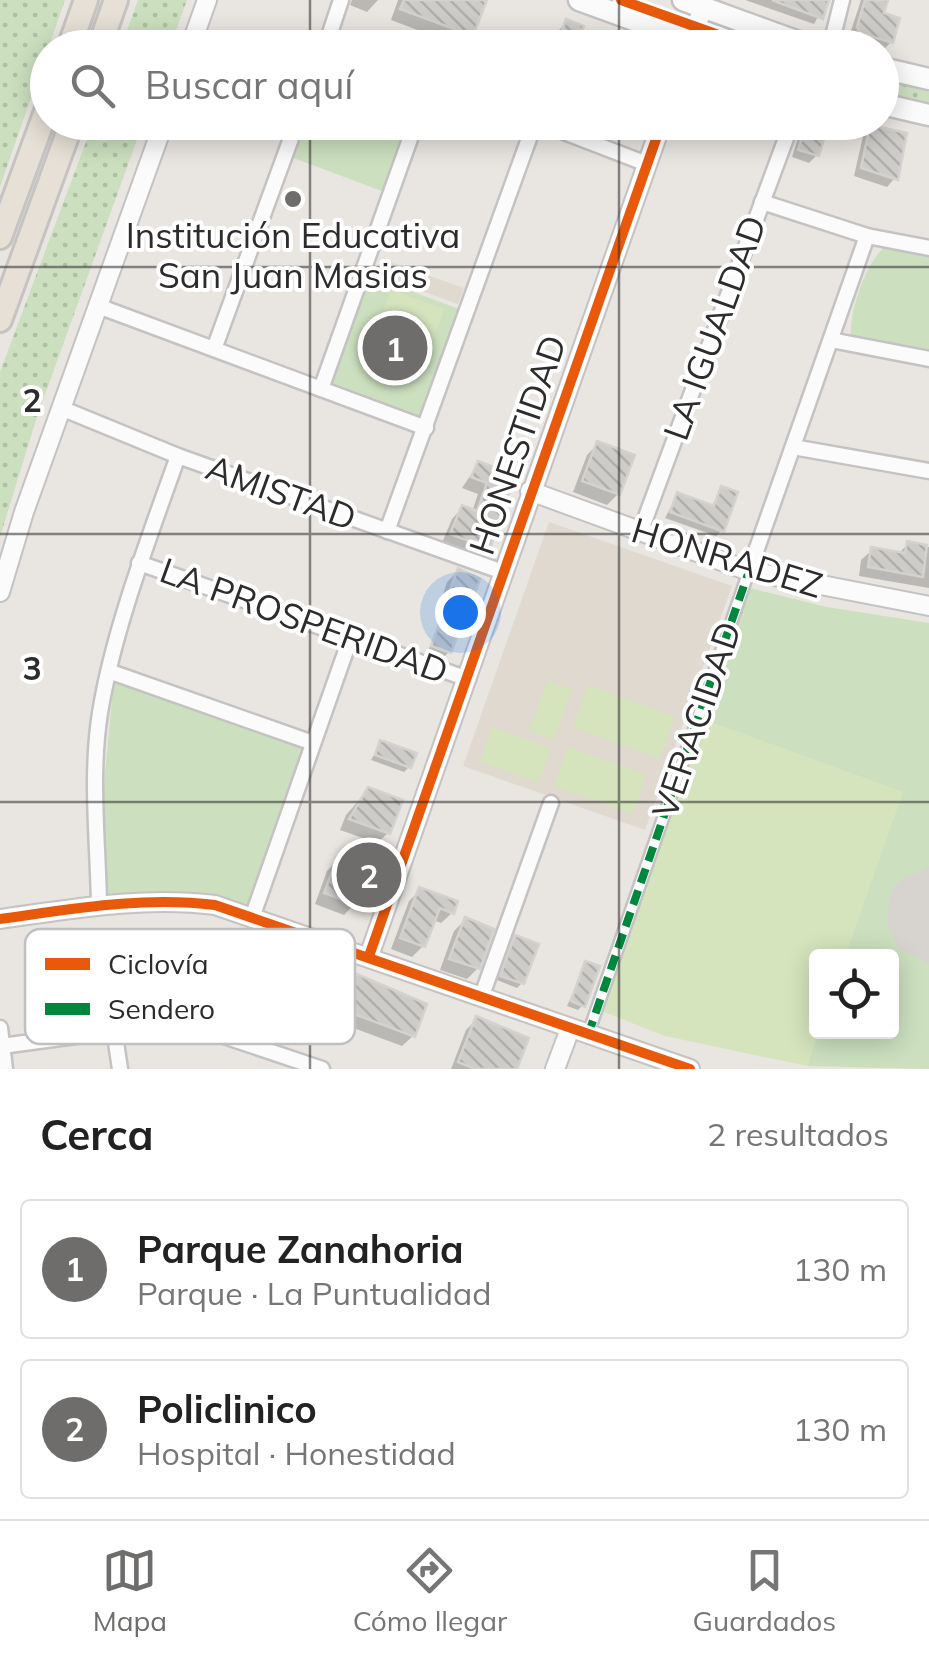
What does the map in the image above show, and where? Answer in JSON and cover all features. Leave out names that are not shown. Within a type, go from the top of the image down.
[{"type":"highway","points":[[75,30],[86,0]]},
{"type":"highway","points":[[105,30],[116,0]]},
{"type":"highway","points":[[0,238],[36,140]]},
{"type":"highway","points":[[0,320],[65,140]]},
{"type":"main road","points":[[579,0],[658,30]]},
{"type":"main road","points":[[693,4],[765,30]]},
{"type":"main road","points":[[899,72],[929,80]]},
{"type":"main road","points":[[899,108],[929,116]]},
{"type":"street","points":[[196,30],[207,0]]},
{"type":"street","points":[[333,30],[341,0]]},
{"type":"street","points":[[834,30],[842,0]]},
{"type":"street","points":[[693,4],[696,30]]},
{"type":"street","points":[[0,592],[158,140]]},
{"type":"street","points":[[214,349],[291,140]]},
{"type":"street","points":[[321,389],[410,140]]},
{"type":"street","points":[[387,531],[530,140]]},
{"type":"street","points":[[584,140],[648,164]]},
{"type":"street","name":"HONESTIDAD","points":[[369,956],[656,140]]},
{"type":"street","name":"LA IGUALDAD","points":[[640,533],[785,140]]},
{"type":"street","points":[[762,202],[868,236],[929,248]]},
{"type":"street","name":"VERACIDAD","points":[[579,1032],[868,236]]},
{"type":"street","points":[[98,306],[426,428]]},
{"type":"street","points":[[831,340],[929,359]]},
{"type":"street","name":"AMISTAD","points":[[61,408],[178,456],[503,572]]},
{"type":"street","points":[[793,447],[929,471]]},
{"type":"street","points":[[99,905],[96,800],[100,713],[140,563],[178,456]]},
{"type":"street","name":"HONRADEZ","points":[[530,491],[749,571],[929,606]]},
{"type":"street","name":"LA PROSPERIDAD","points":[[140,563],[468,680]]},
{"type":"street","points":[[254,915],[350,638]]},
{"type":"street","points":[[111,672],[314,743]]},
{"type":"street","points":[[481,998],[552,803]]},
{"type":"street","points":[[0,920],[99,905],[174,900],[254,915],[293,929]]},
{"type":"street","points":[[355,951],[685,1068]]},
{"type":"street","points":[[0,1028],[4,1069]]},
{"type":"street","points":[[555,1069],[579,1032]]},
{"type":"street","points":[[116,1044],[120,1069]]},
{"type":"street","points":[[250,1044],[322,1069]]},
{"type":"shaded area","points":[[384,260],[464,288],[458,304],[378,275]]},
{"type":"shaded area","points":[[549,522],[732,586],[645,830],[463,766]]},
{"type":"shaded area","points":[[929,866],[929,964],[898,948],[887,922],[890,894],[898,882]]},
{"type":"green space","points":[[0,0],[65,0],[55,30],[30,30],[30,101],[0,187]]},
{"type":"green space","points":[[138,0],[187,0],[176,30],[127,30]]},
{"type":"green space","points":[[602,0],[644,0],[683,14],[678,27]]},
{"type":"green space","points":[[899,84],[929,92],[929,109],[899,101]]},
{"type":"green space","points":[[87,140],[137,140],[37,417],[0,537],[0,372]]},
{"type":"green space","points":[[298,140],[405,140],[387,193],[291,157]]},
{"type":"green space","points":[[887,246],[929,253],[929,358],[851,337],[860,287]]},
{"type":"green space","points":[[367,275],[462,310],[423,421],[327,386]]},
{"type":"green space","points":[[391,290],[444,309],[430,347],[377,328]]},
{"type":"green space","points":[[742,586],[827,607],[929,623],[929,1069],[807,1066],[816,1039],[899,1039],[899,949],[847,949],[902,792],[699,718]]},
{"type":"green space","points":[[114,679],[304,748],[248,906],[151,893],[105,897],[102,804]]},
{"type":"green space","points":[[548,681],[572,689],[554,740],[529,731]]},
{"type":"green space","points":[[588,685],[675,717],[660,759],[573,727]]},
{"type":"green space","points":[[699,718],[903,792],[847,949],[809,949],[809,1039],[816,1039],[807,1066],[665,1036],[604,1012]]},
{"type":"green space","points":[[492,727],[551,748],[539,783],[480,762]]},
{"type":"green space","points":[[568,747],[646,775],[633,814],[554,786]]},
{"type":"building","points":[[404,0],[487,0],[475,30],[457,30],[400,9]]},
{"type":"building","points":[[772,0],[829,0],[823,19]]},
{"type":"building","points":[[865,0],[888,0],[884,13],[900,18],[897,30],[857,27]]},
{"type":"building","points":[[566,19],[584,26],[583,30],[562,30]]},
{"type":"building","points":[[899,131],[907,133],[898,180],[861,168],[867,140],[899,140]]},
{"type":"building","points":[[801,140],[824,140],[819,156],[798,150]]},
{"type":"building","points":[[597,441],[635,455],[620,495],[582,481]]},
{"type":"building","points":[[478,461],[515,475],[490,549],[450,534],[462,505],[477,511],[487,483],[471,477]]},
{"type":"building","points":[[721,486],[738,492],[724,532],[670,512],[677,492],[714,506]]},
{"type":"building","points":[[907,541],[927,545],[923,577],[868,567],[871,547],[905,553]]},
{"type":"building","points":[[458,568],[480,579],[472,602],[449,593]]},
{"type":"building","points":[[442,616],[462,623],[451,653],[431,646]]},
{"type":"building","points":[[380,740],[417,753],[411,768],[375,755]]},
{"type":"building","points":[[368,787],[403,800],[390,834],[349,819]]},
{"type":"building","points":[[337,858],[378,872],[371,890],[364,888],[357,905],[324,893]]},
{"type":"building","points":[[419,887],[458,901],[454,914],[440,908],[425,947],[400,938]]},
{"type":"building","points":[[465,917],[494,929],[480,969],[449,959]]},
{"type":"building","points":[[515,935],[539,944],[524,984],[500,976]]},
{"type":"building","points":[[585,961],[600,966],[585,1007],[571,1001]]},
{"type":"building","points":[[355,973],[427,1004],[415,1037],[355,1014]]},
{"type":"building","points":[[476,1016],[529,1038],[517,1069],[475,1069],[458,1062]]},
{"type":"marked path","points":[[588,1035],[749,571]]},
{"type":"cycle path","points":[[621,0],[705,30]]},
{"type":"cycle path","points":[[369,956],[656,140]]},
{"type":"cycle path","points":[[0,919],[134,903],[188,903],[215,905],[285,929]]},
{"type":"cycle path","points":[[355,953],[690,1069]]},
{"type":"place","name":"Institución Educativa San Juan Masias","points":[[293,199]]},
{"type":"place","name":"Parque Zanahoria","points":[[395,348]]},
{"type":"place","name":"Policlinico","points":[[369,875]]}]
